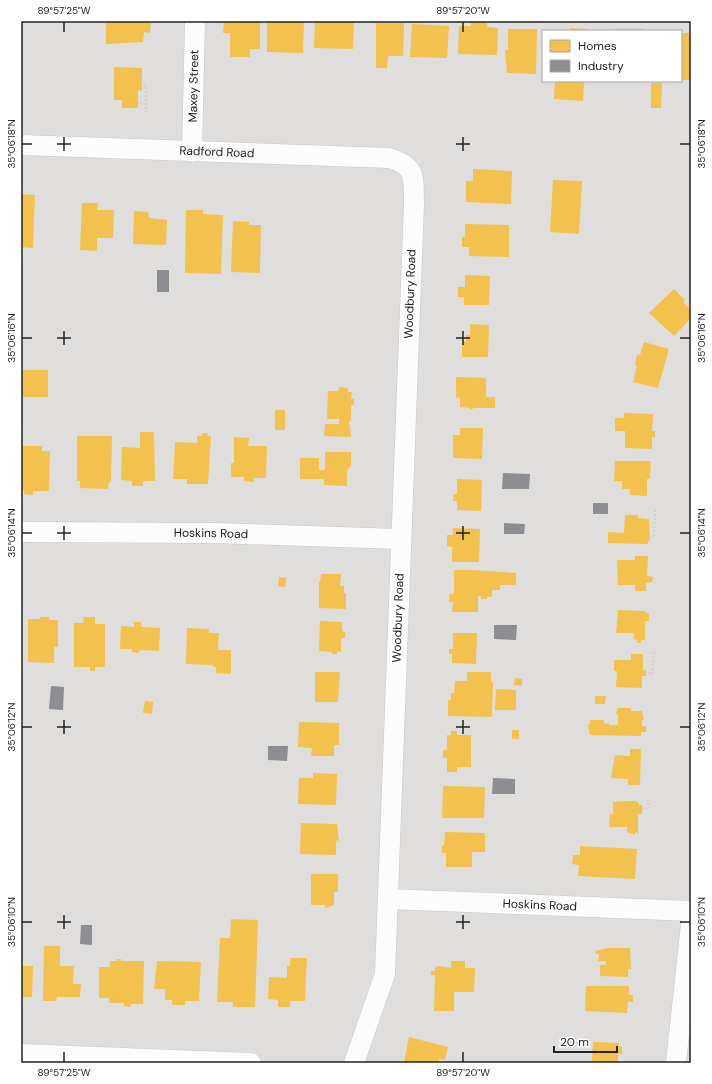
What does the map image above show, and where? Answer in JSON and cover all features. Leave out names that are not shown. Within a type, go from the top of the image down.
[{"type":"street","name":"Maxey Street","points":[[192,152],[195,21]]},
{"type":"street","name":"Radford Road","points":[[21,145],[389,158],[402,162],[410,168]]},
{"type":"street","name":"Woodbury Road","points":[[354,1063],[385,974],[400,539],[414,204],[413,179],[410,168]]},
{"type":"street","name":"Hoskins Road","points":[[21,532],[213,533],[400,539]]},
{"type":"street","name":"Hoskins Road","points":[[388,900],[691,911]]},
{"type":"street","points":[[676,1063],[691,924]]},
{"type":"street","points":[[21,1054],[251,1063]]},
{"type":"path","points":[[142,86],[146,86],[146,115]]},
{"type":"path","points":[[139,103],[146,104]]},
{"type":"path","points":[[651,537],[654,537],[655,510]]},
{"type":"path","points":[[648,673],[652,674],[654,650]]},
{"type":"path","points":[[643,810],[648,808],[648,797]]},
{"type":"shaded area","points":[[21,21],[691,21],[691,1063],[21,1063]]},
{"type":"building: Homes","points":[[106,21],[151,21],[150,33],[144,32],[143,42],[106,44]]},
{"type":"building: Homes","points":[[224,21],[260,21],[260,49],[250,49],[250,57],[230,57],[230,33],[223,33]]},
{"type":"building: Homes","points":[[267,21],[304,21],[303,53],[267,52]]},
{"type":"building: Homes","points":[[315,21],[354,22],[353,49],[314,48]]},
{"type":"building: Homes","points":[[471,21],[487,21],[487,27],[498,28],[497,55],[458,54],[459,26],[471,26]]},
{"type":"building: Homes","points":[[376,23],[404,23],[403,56],[388,56],[387,68],[376,68]]},
{"type":"building: Homes","points":[[412,24],[449,26],[447,58],[410,57]]},
{"type":"building: Homes","points":[[570,28],[587,29],[587,30],[570,30]]},
{"type":"building: Homes","points":[[508,29],[537,29],[536,74],[507,73],[505,50],[508,50]]},
{"type":"building: Homes","points":[[614,29],[645,29],[645,30]]},
{"type":"building: Homes","points":[[682,33],[691,33],[691,80],[682,80]]},
{"type":"building: Homes","points":[[114,67],[142,68],[142,91],[138,90],[138,108],[122,108],[122,100],[114,100]]},
{"type":"building: Homes","points":[[555,82],[584,82],[583,101],[554,99]]},
{"type":"building: Homes","points":[[651,83],[662,83],[661,108],[651,108]]},
{"type":"building: Homes","points":[[473,169],[512,171],[511,204],[466,202],[466,181],[473,181]]},
{"type":"building: Homes","points":[[553,180],[582,181],[579,234],[550,232]]},
{"type":"building: Homes","points":[[21,194],[35,195],[33,248],[21,247]]},
{"type":"building: Homes","points":[[82,203],[98,203],[97,210],[114,210],[113,238],[97,238],[97,251],[80,250]]},
{"type":"building: Homes","points":[[186,210],[203,210],[203,214],[223,215],[221,274],[185,273]]},
{"type":"building: Homes","points":[[134,211],[148,212],[149,218],[167,220],[166,245],[133,244]]},
{"type":"building: Homes","points":[[233,221],[249,222],[249,225],[261,225],[260,273],[231,272]]},
{"type":"building: Homes","points":[[465,224],[509,225],[509,257],[469,256],[469,247],[462,247],[462,237],[465,237]]},
{"type":"building: Homes","points":[[465,275],[490,276],[489,305],[464,305],[464,297],[458,297],[458,287],[465,287]]},
{"type":"building: Homes","points":[[674,289],[685,300],[683,302],[691,310],[691,318],[674,336],[649,313]]},
{"type":"building: Homes","points":[[470,324],[489,325],[488,357],[462,357],[462,342],[466,342],[466,335],[470,335]]},
{"type":"building: Homes","points":[[644,342],[669,349],[658,388],[633,382],[637,366],[635,365],[637,354],[640,355]]},
{"type":"building: Homes","points":[[22,370],[48,370],[48,397],[22,397]]},
{"type":"building: Homes","points":[[456,377],[486,378],[486,397],[495,397],[495,408],[470,409],[460,407],[460,398],[456,397]]},
{"type":"building: Homes","points":[[339,387],[348,388],[348,392],[352,392],[351,399],[354,399],[354,405],[351,405],[351,421],[349,421],[351,437],[324,436],[325,424],[339,424],[339,419],[327,419],[328,391],[338,391]]},
{"type":"building: Homes","points":[[275,410],[285,410],[285,430],[275,430]]},
{"type":"building: Homes","points":[[624,413],[653,414],[652,431],[655,431],[655,437],[652,437],[652,449],[625,448],[625,431],[615,431],[615,418],[624,418]]},
{"type":"building: Homes","points":[[460,428],[483,428],[482,459],[453,458],[453,435],[460,435]]},
{"type":"building: Homes","points":[[140,432],[154,432],[155,481],[143,481],[143,486],[132,486],[132,481],[121,480],[122,447],[140,448]]},
{"type":"building: Homes","points":[[202,433],[208,433],[207,436],[211,436],[208,484],[187,484],[187,479],[173,479],[175,442],[197,443],[197,436],[202,436]]},
{"type":"building: Homes","points":[[77,436],[112,436],[111,482],[109,482],[108,489],[80,488],[80,481],[77,481]]},
{"type":"building: Homes","points":[[234,437],[249,438],[248,446],[267,446],[266,478],[254,478],[254,482],[244,481],[244,477],[231,477],[231,463],[234,463]]},
{"type":"building: Homes","points":[[21,446],[42,446],[42,451],[50,451],[49,491],[33,491],[33,495],[24,494],[24,490],[21,490]]},
{"type":"building: Homes","points":[[325,452],[351,452],[351,467],[349,467],[347,472],[347,486],[324,485],[324,479],[300,479],[300,458],[319,458],[319,470],[325,470]]},
{"type":"building: Homes","points":[[615,461],[651,461],[650,479],[647,479],[647,496],[630,495],[630,489],[622,489],[622,481],[614,481]]},
{"type":"building: Homes","points":[[457,479],[482,480],[481,511],[457,510],[457,501],[453,501],[454,494],[457,494]]},
{"type":"building: Homes","points":[[625,515],[638,515],[638,518],[649,519],[650,541],[648,541],[648,544],[608,543],[608,532],[624,533]]},
{"type":"building: Homes","points":[[453,528],[480,529],[479,562],[452,562],[452,547],[447,546],[447,535],[453,535]]},
{"type":"building: Homes","points":[[635,556],[648,556],[647,576],[653,577],[652,582],[646,583],[646,591],[635,591],[635,585],[618,585],[617,560],[635,560]]},
{"type":"building: Homes","points":[[454,570],[516,573],[516,585],[500,585],[500,590],[492,590],[492,597],[487,597],[487,599],[481,599],[481,596],[478,596],[478,612],[452,612],[453,602],[449,602],[449,594],[454,594]]},
{"type":"building: Homes","points":[[321,574],[341,574],[340,586],[344,586],[344,593],[346,593],[346,609],[319,608],[319,582]]},
{"type":"building: Homes","points":[[279,577],[286,578],[285,587],[278,586]]},
{"type":"building: Homes","points":[[618,610],[646,611],[646,613],[649,613],[649,621],[645,621],[645,640],[641,640],[641,643],[637,643],[637,640],[634,639],[634,633],[616,633]]},
{"type":"building: Homes","points":[[40,617],[49,617],[49,620],[58,620],[58,647],[54,647],[54,663],[28,662],[28,619],[40,619]]},
{"type":"building: Homes","points":[[84,617],[95,617],[95,624],[105,624],[105,667],[95,667],[95,671],[90,671],[90,667],[74,667],[74,623],[83,623]]},
{"type":"building: Homes","points":[[320,621],[342,622],[342,631],[345,632],[345,638],[341,638],[341,652],[337,651],[337,654],[332,654],[332,652],[319,651]]},
{"type":"building: Homes","points":[[134,622],[141,622],[141,627],[160,628],[159,651],[139,650],[139,653],[132,652],[132,649],[120,649],[121,626],[134,627]]},
{"type":"building: Homes","points":[[187,628],[209,629],[209,633],[219,633],[218,650],[231,650],[231,674],[216,673],[216,667],[213,667],[213,665],[186,664]]},
{"type":"building: Homes","points":[[453,633],[477,633],[476,664],[452,663],[452,654],[449,654],[449,649],[453,649]]},
{"type":"building: Homes","points":[[631,654],[643,654],[643,670],[646,670],[646,676],[642,676],[642,688],[616,687],[617,671],[614,671],[614,660],[631,660]]},
{"type":"building: Homes","points":[[315,672],[340,672],[338,702],[315,702]]},
{"type":"building: Homes","points":[[467,672],[491,672],[491,682],[493,682],[492,717],[448,716],[448,700],[451,700],[451,693],[454,693],[455,681],[467,681]]},
{"type":"building: Homes","points":[[515,678],[522,679],[522,686],[514,685]]},
{"type":"building: Homes","points":[[496,689],[516,690],[516,710],[495,710]]},
{"type":"building: Homes","points":[[595,696],[606,696],[605,704],[595,704]]},
{"type":"building: Homes","points":[[145,701],[153,702],[152,714],[143,713]]},
{"type":"building: Homes","points":[[618,708],[631,708],[631,711],[642,711],[644,720],[642,720],[642,726],[646,726],[646,732],[641,732],[641,736],[590,735],[588,724],[590,724],[590,720],[604,720],[604,724],[609,723],[609,725],[618,725],[618,714],[616,714]]},
{"type":"building: Homes","points":[[299,722],[339,723],[339,745],[334,745],[334,756],[311,756],[312,748],[298,747]]},
{"type":"building: Homes","points":[[512,730],[519,730],[519,739],[512,739]]},
{"type":"building: Homes","points":[[451,731],[457,731],[457,735],[471,735],[471,767],[457,767],[457,772],[447,772],[447,758],[443,758],[443,750],[447,750],[447,735],[451,735]]},
{"type":"building: Homes","points":[[630,749],[641,749],[640,785],[628,785],[628,779],[611,778],[615,755],[630,756]]},
{"type":"building: Homes","points":[[313,773],[337,774],[336,805],[298,804],[299,778],[313,778]]},
{"type":"building: Homes","points":[[443,786],[485,787],[484,818],[442,818]]},
{"type":"building: Homes","points":[[635,801],[639,803],[639,805],[642,805],[642,814],[638,814],[638,833],[635,832],[635,835],[627,832],[627,827],[609,827],[610,814],[613,814],[613,802]]},
{"type":"building: Homes","points":[[301,823],[337,824],[339,841],[336,840],[336,855],[300,854]]},
{"type":"building: Homes","points":[[445,832],[485,833],[485,852],[472,852],[472,867],[446,867],[446,853],[442,853]]},
{"type":"building: Homes","points":[[580,846],[637,849],[635,879],[578,876],[579,865],[572,864],[573,855],[580,855]]},
{"type":"building: Homes","points":[[311,874],[338,874],[338,892],[334,892],[334,905],[325,908],[325,905],[311,905]]},
{"type":"building: Homes","points":[[231,919],[258,920],[255,1007],[233,1007],[233,1002],[217,1002],[220,938],[230,938]]},
{"type":"building: Homes","points":[[44,946],[60,946],[60,966],[74,966],[73,984],[81,984],[80,997],[57,997],[56,1001],[43,1001]]},
{"type":"building: Homes","points":[[607,948],[630,948],[631,969],[628,969],[628,977],[600,976],[600,965],[606,965],[606,961],[598,961],[599,954],[596,954],[596,951]]},
{"type":"building: Homes","points":[[290,958],[307,958],[305,1001],[290,1001],[290,1007],[278,1007],[278,1000],[268,999],[269,977],[287,978],[287,966],[290,966]]},
{"type":"building: Homes","points":[[117,959],[121,959],[121,961],[144,961],[143,1004],[131,1004],[131,1007],[124,1006],[124,1003],[109,1003],[109,998],[99,998],[99,967],[110,967],[110,961],[117,961]]},
{"type":"building: Homes","points":[[157,961],[201,962],[199,1001],[185,1001],[185,1005],[172,1005],[172,1000],[165,1000],[165,989],[154,989]]},
{"type":"building: Homes","points":[[451,961],[465,961],[465,968],[475,968],[474,992],[454,992],[454,1011],[434,1011],[435,975],[431,975],[431,971],[435,971],[435,967],[439,966],[451,968]]},
{"type":"building: Homes","points":[[21,966],[33,966],[32,997],[21,997]]},
{"type":"building: Homes","points":[[586,986],[629,986],[629,995],[633,995],[633,1002],[628,1002],[627,1013],[585,1011]]},
{"type":"building: Homes","points":[[409,1037],[448,1047],[445,1060],[439,1059],[438,1063],[404,1063]]},
{"type":"building: Homes","points":[[593,1042],[619,1043],[619,1046],[622,1047],[622,1054],[618,1054],[618,1063],[592,1063]]},
{"type":"building: Industry","points":[[157,270],[169,270],[169,292],[157,292]]},
{"type":"building: Industry","points":[[503,473],[530,474],[529,489],[502,489]]},
{"type":"building: Industry","points":[[593,503],[608,503],[608,514],[593,514]]},
{"type":"building: Industry","points":[[504,523],[525,524],[524,534],[504,534]]},
{"type":"building: Industry","points":[[494,625],[517,625],[516,640],[494,639]]},
{"type":"building: Industry","points":[[51,686],[64,687],[63,710],[49,709]]},
{"type":"building: Industry","points":[[268,746],[288,746],[287,761],[268,760]]},
{"type":"building: Industry","points":[[493,778],[515,779],[515,794],[492,794]]},
{"type":"building: Industry","points":[[81,925],[92,925],[92,945],[80,944]]}]
